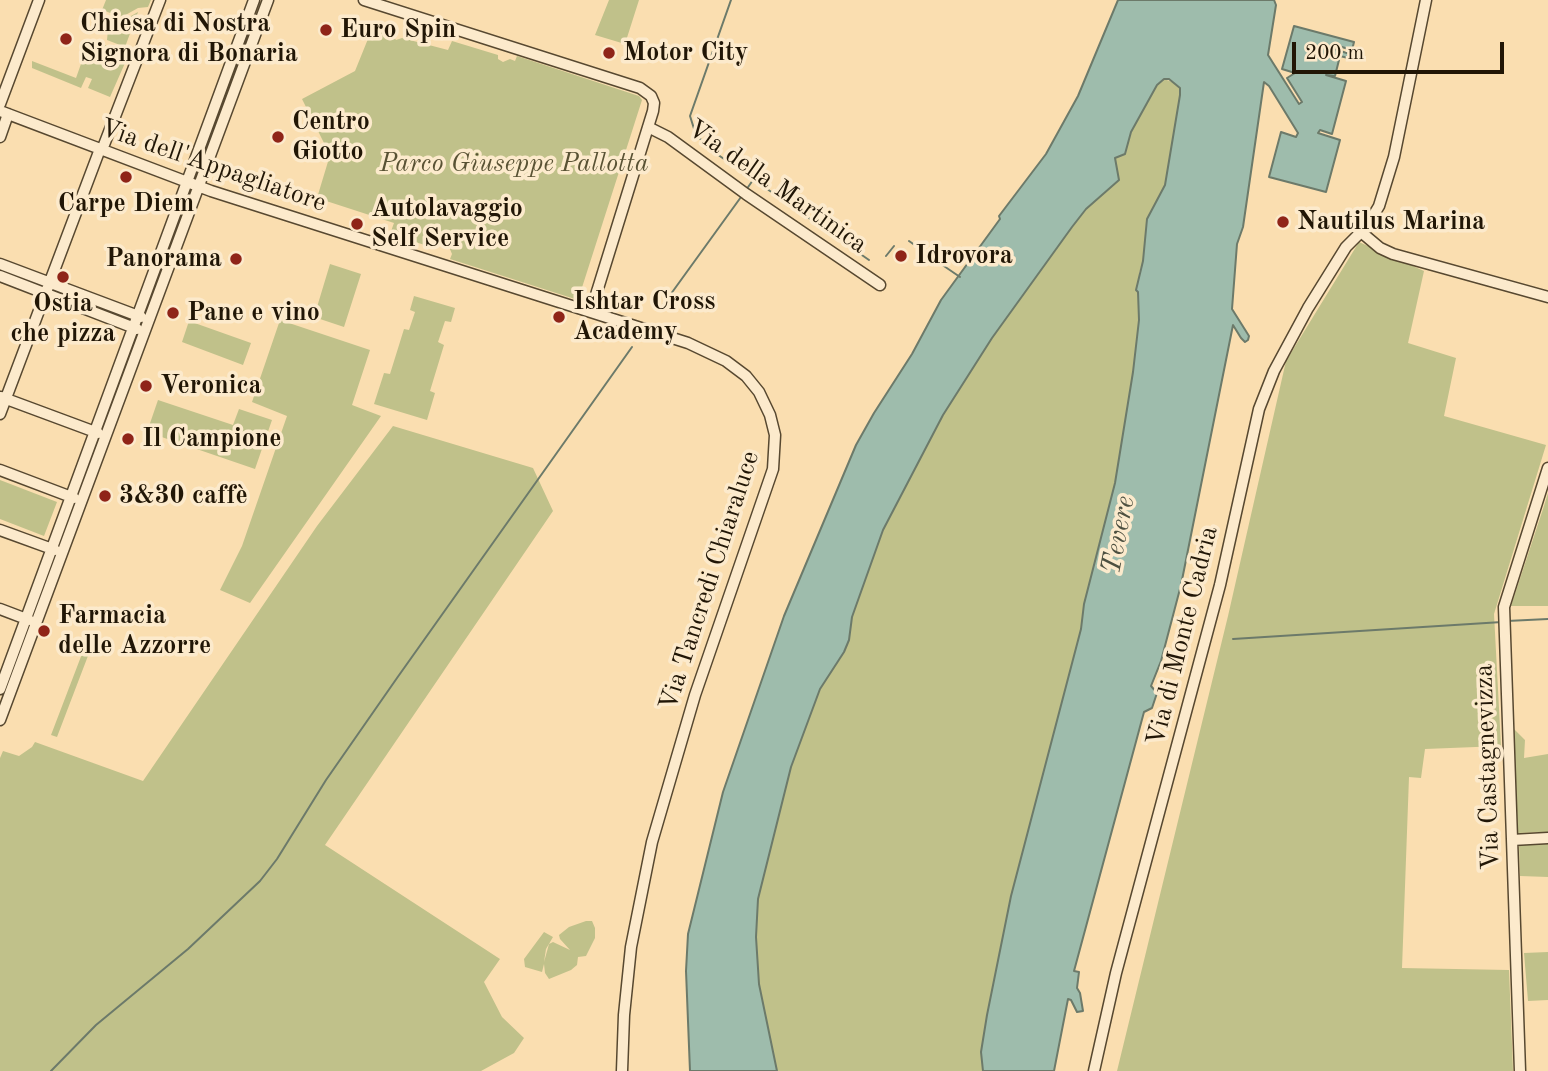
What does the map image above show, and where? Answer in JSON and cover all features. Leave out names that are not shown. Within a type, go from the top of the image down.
[{"type":"street","points":[[0,104],[39,0]]},
{"type":"street","points":[[0,414],[3,397],[25,348],[160,0]]},
{"type":"street","points":[[0,689],[254,0]]},
{"type":"street","points":[[0,720],[268,0]]},
{"type":"street","name":"Via di Monte Cadria","points":[[1094,1071],[1116,973],[1217,597],[1262,401],[1274,371],[1308,308],[1346,247],[1367,226],[1379,206],[1390,173],[1426,0]]},
{"type":"street","name":"Via della Martinica","points":[[371,1],[643,89],[651,96],[654,103],[648,127],[591,311]]},
{"type":"street","points":[[239,39],[252,43]]},
{"type":"street","points":[[215,104],[227,109]]},
{"type":"street","points":[[0,137],[4,113]]},
{"type":"street","name":"Via dell'Appagliatore","points":[[4,113],[198,186],[494,280]]},
{"type":"street","name":"Via della Martinica","points":[[648,127],[665,135],[880,285]]},
{"type":"street","points":[[1361,232],[1380,248],[1393,254],[1548,297]]},
{"type":"street","points":[[0,264],[148,320]]},
{"type":"street","points":[[0,276],[144,332]]},
{"type":"street","name":"Via Tancredi Chiaraluce","points":[[494,280],[688,343],[726,361],[746,376],[759,392],[770,415],[775,435],[771,476],[695,695],[652,842],[631,947],[622,1071]]},
{"type":"street","points":[[3,397],[106,435]]},
{"type":"street","name":"Via Castagnevizza","points":[[1520,1071],[1504,607],[1548,468]]},
{"type":"street","points":[[0,470],[81,501]]},
{"type":"street","points":[[0,530],[62,553]]},
{"type":"street","points":[[0,609],[36,623]]},
{"type":"street","points":[[1512,840],[1548,838]]},
{"type":"green space","points":[[106,0],[151,0],[148,7],[138,8],[122,17],[102,10]]},
{"type":"green space","points":[[609,0],[639,0],[625,44],[595,35]]},
{"type":"green space","points":[[138,12],[125,47],[107,40],[108,29]]},
{"type":"green space","name":"Parco Giuseppe Pallotta","points":[[372,29],[393,36],[396,40],[402,38],[448,50],[452,41],[498,55],[498,59],[503,62],[510,59],[515,61],[517,56],[639,96],[642,100],[578,300],[450,259],[452,254],[447,242],[440,241],[431,247],[390,234],[394,223],[317,198],[330,155],[302,99],[355,71]]},
{"type":"green space","points":[[105,45],[129,54],[110,97],[88,88],[92,79],[86,77],[81,88],[32,68],[32,61],[76,78],[87,47],[99,50]]},
{"type":"green space","points":[[1164,79],[1180,88],[1180,95],[1165,185],[1147,219],[1143,261],[1139,273],[1139,320],[1133,372],[1115,483],[1084,604],[1081,629],[1011,896],[981,1052],[983,1071],[777,1071],[759,984],[756,937],[758,899],[791,767],[820,689],[849,640],[852,617],[883,530],[943,415],[992,338],[1072,227],[1086,209],[1119,180],[1115,158],[1127,146],[1131,132],[1157,85]]},
{"type":"green space","points":[[1359,242],[1424,271],[1408,343],[1456,358],[1444,416],[1546,445],[1494,614],[1501,746],[1425,749],[1421,778],[1409,777],[1402,968],[1509,970],[1513,1071],[1117,1071],[1228,616],[1286,361]]},
{"type":"green space","points":[[330,264],[361,274],[344,327],[314,317]]},
{"type":"green space","points":[[414,296],[455,308],[451,322],[445,321],[438,342],[444,345],[430,391],[435,393],[427,420],[374,404],[384,373],[390,374],[404,329],[409,330],[415,312],[410,310]]},
{"type":"green space","points":[[280,320],[370,350],[352,405],[381,416],[250,603],[220,590],[242,546],[287,416],[252,402]]},
{"type":"green space","points":[[189,321],[251,343],[243,365],[182,342]]},
{"type":"green space","points":[[158,400],[233,425],[239,409],[272,420],[255,469],[147,432]]},
{"type":"green space","points":[[393,426],[533,468],[553,511],[325,845],[500,959],[484,982],[502,1017],[524,1038],[514,1053],[481,1071],[0,1071],[0,758],[3,751],[19,756],[35,742],[143,781],[317,526]]},
{"type":"green space","points":[[0,480],[57,502],[44,536],[0,519]]},
{"type":"green space","points":[[1548,493],[1548,606],[1511,606],[1543,509]]},
{"type":"green space","points":[[85,646],[91,648],[57,737],[51,735]]},
{"type":"green space","points":[[1512,727],[1525,740],[1524,758],[1548,754],[1548,832],[1518,833]]},
{"type":"green space","points":[[1548,843],[1548,877],[1520,876],[1519,844]]},
{"type":"green space","points":[[592,921],[595,938],[586,956],[578,957],[577,965],[571,970],[549,979],[544,964],[542,972],[525,967],[524,959],[544,932],[553,937],[546,949],[544,962],[549,944],[553,942],[570,950],[559,935],[569,927]]},
{"type":"green space","points":[[1548,952],[1548,1000],[1528,1001],[1524,953]]},
{"type":"water","name":"Tevere","points":[[1118,0],[1274,0],[1276,5],[1268,55],[1299,104],[1302,102],[1287,78],[1295,73],[1282,69],[1294,26],[1354,42],[1352,50],[1335,45],[1334,49],[1350,54],[1348,58],[1332,54],[1332,57],[1339,60],[1335,76],[1326,75],[1346,81],[1332,134],[1320,130],[1318,133],[1340,140],[1326,192],[1269,177],[1281,132],[1296,137],[1298,133],[1264,82],[1243,227],[1237,244],[1232,309],[1249,336],[1245,342],[1233,325],[1181,585],[1161,661],[1151,686],[1157,693],[1152,708],[1144,712],[1074,971],[1079,972],[1077,988],[1083,1011],[1077,1012],[1068,999],[1054,1071],[983,1071],[981,1052],[1011,896],[1081,629],[1084,604],[1115,483],[1133,372],[1139,320],[1136,290],[1143,261],[1147,219],[1165,185],[1180,95],[1180,88],[1169,79],[1164,79],[1157,85],[1131,132],[1125,154],[1115,158],[1119,180],[1086,209],[1072,227],[992,338],[943,415],[883,530],[852,617],[849,640],[820,689],[791,767],[758,899],[756,937],[759,984],[777,1071],[690,1071],[686,971],[688,934],[723,792],[784,616],[856,445],[912,354],[941,300],[1046,154],[1078,96]]},
{"type":"waterway","points":[[731,0],[690,116],[696,135],[714,152],[869,260]]},
{"type":"waterway","points":[[746,190],[753,180]]},
{"type":"waterway","points":[[660,309],[741,197]]},
{"type":"waterway","points":[[909,241],[936,260]]},
{"type":"waterway","points":[[886,256],[894,246]]},
{"type":"waterway","points":[[938,262],[960,277]]},
{"type":"waterway","points":[[51,1071],[96,1025],[188,949],[260,881],[397,678],[632,347]]},
{"type":"waterway","points":[[1507,621],[1548,619]]},
{"type":"waterway","points":[[1233,639],[1502,622]]},
{"type":"place","name":"Euro Spin","points":[[326,30]]},
{"type":"place","name":"Chiesa di Nostra Signora di Bonaria","points":[[66,39]]},
{"type":"place","name":"Motor City","points":[[609,53]]},
{"type":"place","name":"Centro Giotto","points":[[278,137]]},
{"type":"place","name":"Carpe Diem","points":[[126,177]]},
{"type":"place","name":"Nautilus Marina","points":[[1283,222]]},
{"type":"place","name":"Autolavaggio Self Service","points":[[357,224]]},
{"type":"place","name":"Idrovora","points":[[901,256]]},
{"type":"place","name":"Panorama","points":[[236,259]]},
{"type":"place","name":"Ostia che pizza","points":[[63,277]]},
{"type":"place","name":"Pane e vino","points":[[173,313]]},
{"type":"place","name":"Ishtar Cross Academy","points":[[559,317]]},
{"type":"place","name":"Veronica","points":[[146,386]]},
{"type":"place","name":"Il Campione","points":[[128,439]]},
{"type":"place","name":"3&30 caffè","points":[[105,496]]},
{"type":"place","name":"Farmacia delle Azzorre","points":[[44,631]]}]
